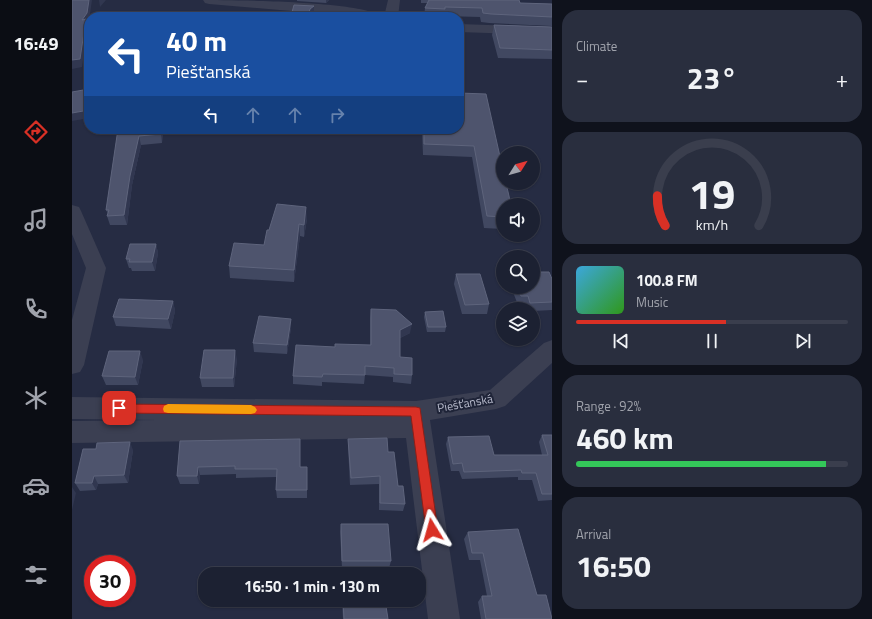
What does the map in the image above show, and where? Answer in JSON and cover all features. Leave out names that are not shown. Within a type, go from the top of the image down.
[{"type":"street","points":[[209,0],[351,12]]},
{"type":"street","points":[[392,12],[394,0]]},
{"type":"street","points":[[464,28],[552,31]]},
{"type":"street","points":[[72,211],[96,268],[72,365]]},
{"type":"street","name":"Piešťanská","points":[[72,432],[417,419],[496,399],[552,349]]},
{"type":"street","name":"Piešťanská","points":[[72,408],[417,419]]},
{"type":"street","points":[[417,419],[444,619]]},
{"type":"building","points":[[72,0],[89,0],[87,12],[84,12],[84,17],[82,20],[84,20],[84,32],[80,59],[72,60]]},
{"type":"building","points":[[429,0],[519,0],[520,3],[552,4],[552,17],[483,13],[482,8],[425,8]]},
{"type":"building","points":[[294,5],[314,6],[310,9],[309,12],[292,12]]},
{"type":"building","points":[[494,25],[552,27],[552,50],[500,48]]},
{"type":"building","points":[[84,90],[84,111],[72,113],[72,92]]},
{"type":"building","points":[[464,93],[486,94],[498,146],[496,146],[496,190],[508,190],[509,198],[496,198],[496,217],[487,216],[474,146],[424,144],[424,134],[464,134]]},
{"type":"building","points":[[117,134],[161,134],[139,136],[130,176],[124,215],[107,216],[109,210],[106,210]]},
{"type":"building","points":[[277,204],[306,207],[304,225],[299,224],[294,270],[229,266],[234,243],[264,245],[267,230],[269,230]]},
{"type":"building","points":[[130,244],[156,244],[152,262],[129,262],[130,259],[126,259]]},
{"type":"building","points":[[540,272],[549,272],[552,279],[552,302],[530,302],[528,296],[521,296],[520,294],[540,294]]},
{"type":"building","points":[[456,274],[480,274],[489,304],[465,305]]},
{"type":"building","points":[[119,299],[173,301],[168,319],[113,317]]},
{"type":"building","points":[[371,309],[396,310],[412,324],[400,330],[400,357],[412,358],[412,375],[394,374],[394,368],[365,366],[365,375],[323,374],[322,377],[293,376],[296,345],[335,347],[335,344],[371,345]]},
{"type":"building","points":[[443,311],[446,327],[428,327],[425,312]]},
{"type":"building","points":[[259,316],[291,319],[287,345],[253,343]]},
{"type":"building","points":[[204,350],[235,350],[233,378],[200,378]]},
{"type":"building","points":[[109,351],[140,351],[135,377],[102,376]]},
{"type":"building","points":[[542,435],[552,435],[552,494],[542,494],[536,473],[522,473],[521,470],[464,472],[462,463],[453,464],[448,437],[489,436],[494,455],[548,455]]},
{"type":"building","points":[[387,438],[388,452],[394,452],[398,486],[403,486],[405,504],[380,503],[380,476],[351,478],[348,439]]},
{"type":"building","points":[[300,439],[300,467],[307,467],[307,490],[276,490],[277,469],[235,469],[235,466],[198,467],[197,476],[177,476],[180,441]]},
{"type":"building","points":[[130,442],[124,475],[94,476],[92,483],[75,483],[83,449],[96,449],[97,443]]},
{"type":"building","points":[[341,524],[388,524],[391,561],[342,561]]},
{"type":"building","points":[[518,529],[537,595],[546,595],[552,619],[486,619],[482,596],[492,596],[483,553],[472,553],[468,532]]},
{"type":"building","points":[[343,607],[386,607],[388,619],[344,619]]},
{"type":"slow traffic","points":[[168,409],[251,410]]},
{"type":"route","points":[[119,408],[416,412],[432,530]]}]
